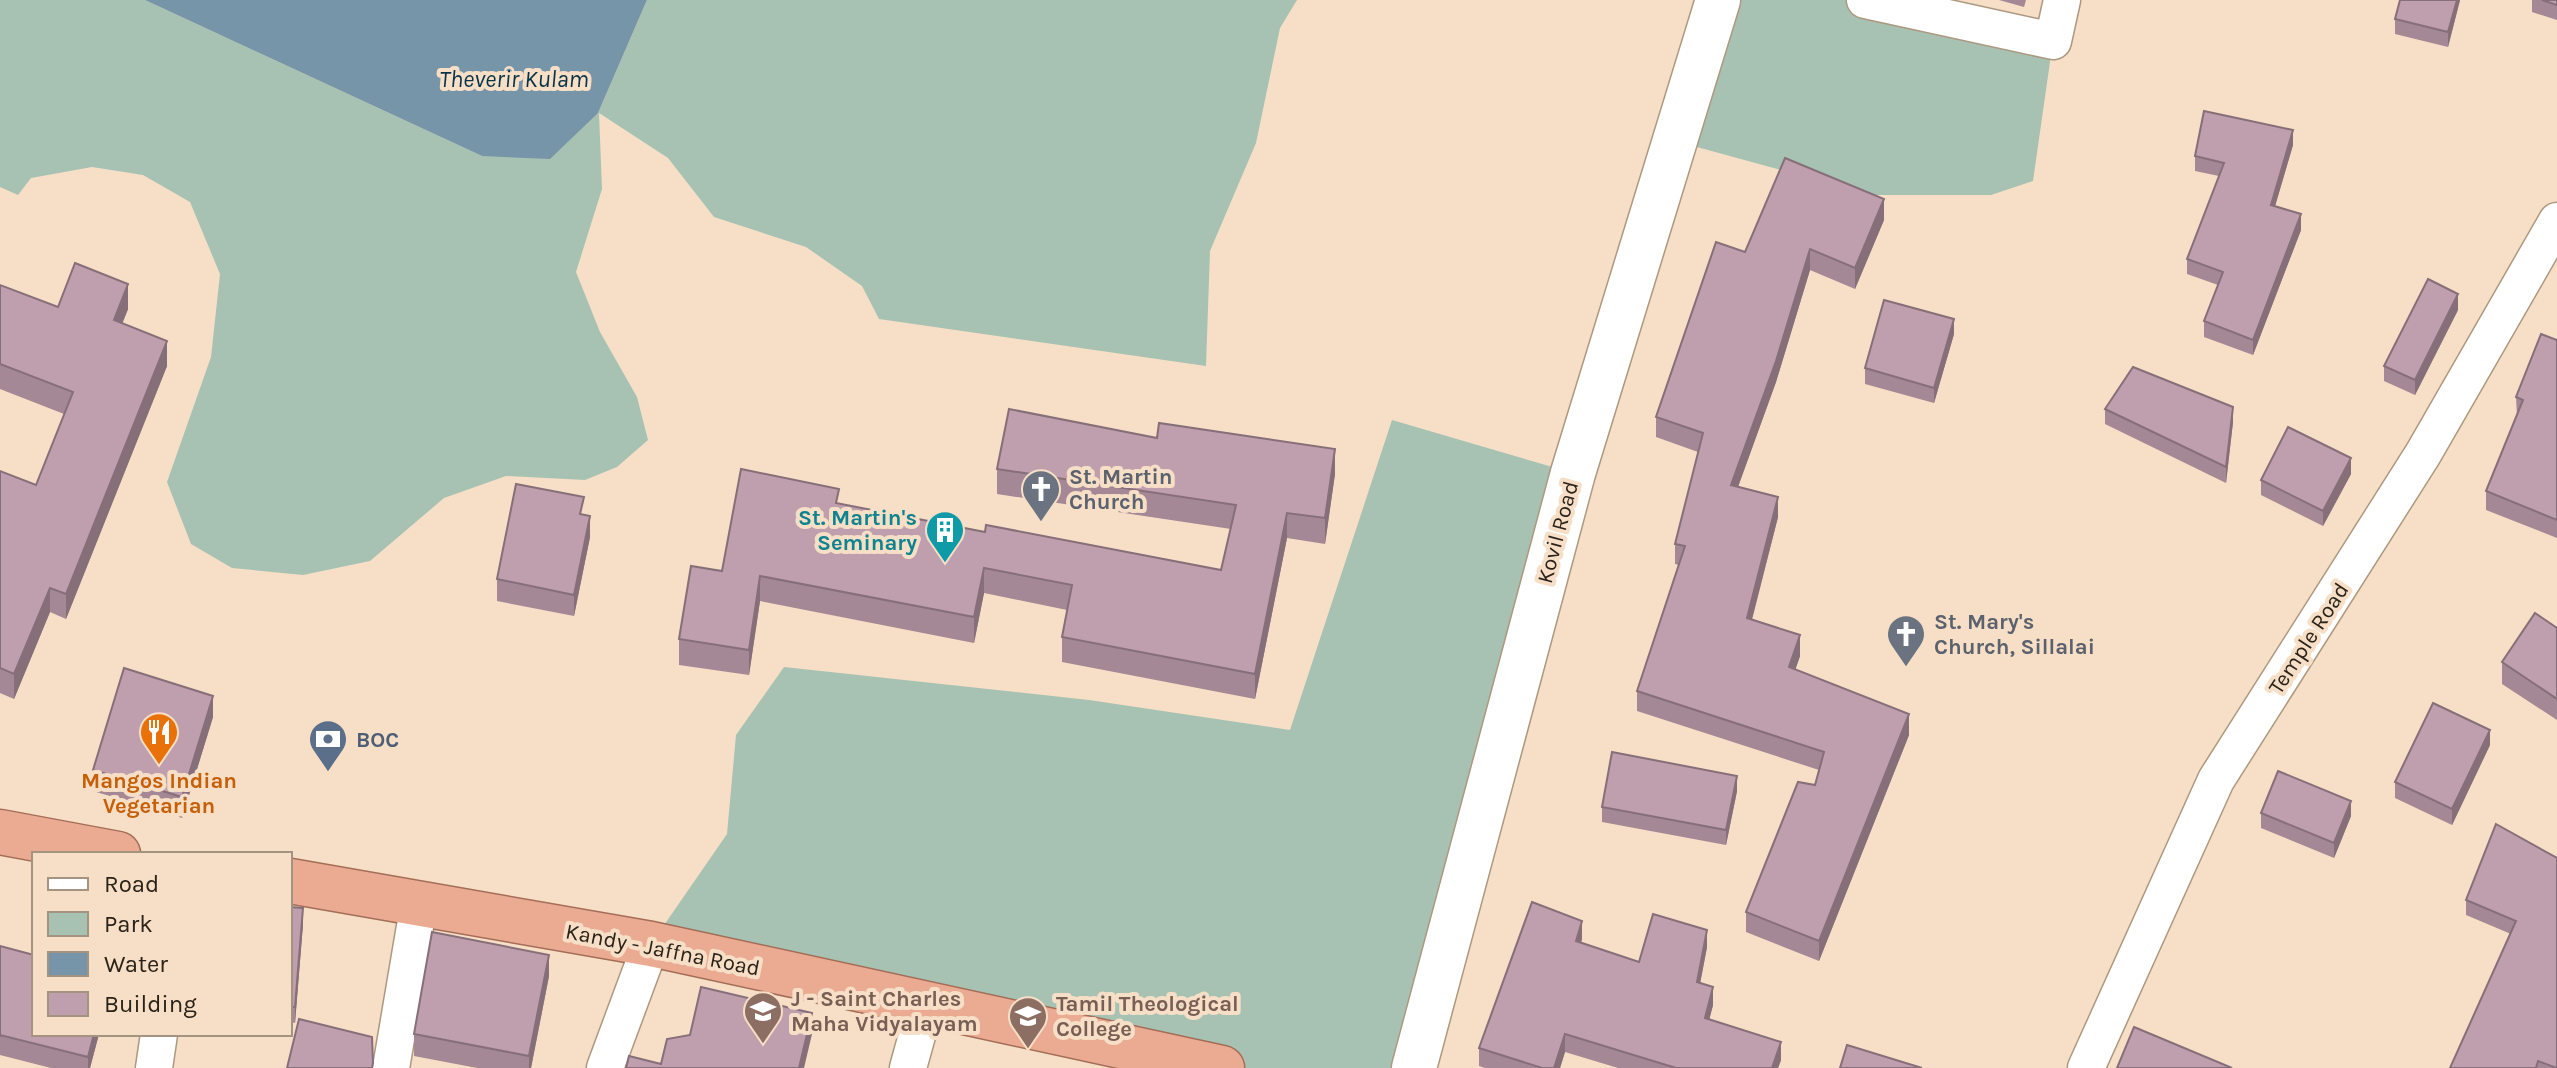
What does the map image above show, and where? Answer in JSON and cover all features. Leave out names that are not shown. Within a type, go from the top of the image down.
[{"type":"highway","points":[[0,832],[107,852]]},
{"type":"highway","name":"Kandy - Jaffna Road","points":[[292,881],[651,944],[1222,1068]]},
{"type":"street","name":"Kovil Road","points":[[1414,1068],[1573,473],[1718,0]]},
{"type":"street","points":[[1865,0],[2053,41],[2062,0]]},
{"type":"street","name":"Temple Road","points":[[2086,1068],[2216,780],[2423,454],[2557,221]]},
{"type":"street","points":[[391,1068],[419,903]]},
{"type":"street","points":[[605,1068],[651,944]]},
{"type":"street","points":[[908,1068],[926,1003]]},
{"type":"street","points":[[154,1068],[159,1036]]},
{"type":"green space","points":[[0,0],[145,0],[482,156],[598,113],[647,0],[1297,0],[1280,28],[1256,143],[1210,251],[1206,366],[879,319],[862,286],[806,247],[714,217],[668,158],[599,113],[602,189],[576,272],[600,332],[637,397],[648,440],[617,467],[585,480],[506,476],[444,498],[370,561],[303,575],[232,568],[191,544],[167,482],[211,357],[220,274],[190,202],[143,175],[92,167],[31,178],[18,195],[0,187]]},
{"type":"green space","points":[[1718,0],[1865,0],[2053,41],[2033,181],[1991,195],[1872,195],[1675,141]]},
{"type":"green space","points":[[1392,420],[1573,473],[1414,1068],[1222,1068],[651,944],[727,834],[736,735],[784,667],[1089,700],[1290,730]]},
{"type":"water","name":"Theverir Kulam","points":[[145,0],[647,0],[598,113],[550,159],[482,156]]},
{"type":"building","points":[[2400,0],[2457,0],[2448,32],[2395,19]]},
{"type":"building","points":[[2204,111],[2293,130],[2271,205],[2301,214],[2253,340],[2204,321],[2223,272],[2187,259],[2224,163],[2195,156]]},
{"type":"building","points":[[1785,158],[1884,199],[1855,268],[1810,249],[1776,361],[1731,485],[1778,497],[1747,618],[1800,635],[1789,667],[1909,714],[1819,941],[1746,912],[1798,782],[1815,785],[1824,752],[1637,691],[1685,546],[1675,544],[1703,433],[1656,417],[1716,242],[1745,252]]},
{"type":"building","points":[[75,263],[128,284],[114,320],[167,341],[66,594],[50,588],[14,674],[0,668],[0,471],[36,485],[73,392],[0,364],[0,285],[58,307]]},
{"type":"building","points":[[2428,279],[2458,294],[2415,380],[2384,366]]},
{"type":"building","points":[[1884,300],[1954,319],[1934,388],[1865,368]]},
{"type":"building","points":[[2541,334],[2557,340],[2557,520],[2486,491],[2523,400],[2516,397]]},
{"type":"building","points":[[2133,367],[2233,407],[2226,467],[2105,409]]},
{"type":"building","points":[[1009,409],[1157,438],[1159,423],[1335,449],[1325,518],[1287,513],[1255,674],[1062,637],[1072,585],[984,568],[974,617],[760,576],[749,650],[679,639],[691,566],[722,571],[741,469],[839,489],[836,503],[985,532],[986,525],[1221,570],[1236,505],[997,469]]},
{"type":"building","points":[[2288,427],[2351,458],[2323,511],[2261,480]]},
{"type":"building","points":[[516,484],[584,497],[580,514],[590,516],[574,595],[497,579]]},
{"type":"building","points":[[2535,613],[2557,628],[2557,699],[2502,662]]},
{"type":"building","points":[[124,668],[213,696],[182,797],[93,770]]},
{"type":"building","points":[[2433,703],[2490,730],[2452,809],[2395,782]]},
{"type":"building","points":[[1612,752],[1737,776],[1726,830],[1602,807]]},
{"type":"building","points":[[2278,771],[2351,801],[2334,843],[2261,813]]},
{"type":"building","points":[[2496,824],[2557,858],[2557,1068],[2538,1061],[2536,1068],[2450,1068],[2516,921],[2466,900]]},
{"type":"building","points":[[1532,902],[1582,921],[1576,941],[1639,962],[1653,914],[1707,930],[1697,982],[1713,987],[1705,1018],[1781,1042],[1772,1068],[1676,1068],[1565,1034],[1554,1068],[1542,1068],[1479,1048]]},
{"type":"building","points":[[292,907],[303,908],[295,1007],[292,1007]]},
{"type":"building","points":[[432,932],[549,955],[529,1056],[414,1034]]},
{"type":"building","points":[[0,946],[32,954],[32,1036],[93,1036],[88,1057],[0,1035]]},
{"type":"building","points":[[701,987],[812,1013],[799,1068],[626,1068],[629,1056],[661,1064],[667,1039],[690,1035]]},
{"type":"building","points":[[299,1019],[372,1037],[372,1068],[287,1068]]},
{"type":"building","points":[[2134,1027],[2232,1068],[2117,1068]]},
{"type":"building","points":[[1847,1045],[1922,1068],[1840,1068]]},
{"type":"place","name":"St. Martin Church","points":[[1041,523]]},
{"type":"place","name":"St. Martin's Seminary","points":[[945,564]]},
{"type":"place","name":"St. Mary's Church, Sillalai","points":[[1906,668]]},
{"type":"place","name":"Mangos Indian Vegetarian","points":[[159,766]]},
{"type":"place","name":"BOC","points":[[328,773]]},
{"type":"place","name":"J - Saint Charles Maha Vidyalayam","points":[[763,1045]]},
{"type":"place","name":"Tamil Theological College","points":[[1028,1050]]}]
